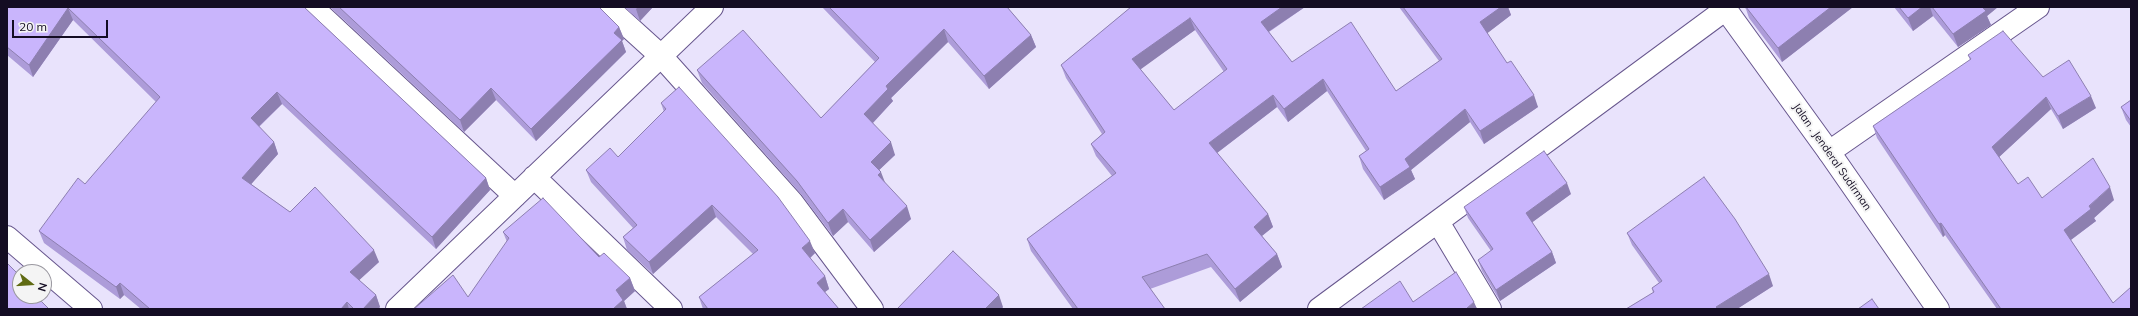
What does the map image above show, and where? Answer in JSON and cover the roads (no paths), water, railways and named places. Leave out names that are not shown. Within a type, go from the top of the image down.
[{"type":"street","points":[[312,7],[515,196]]},
{"type":"street","points":[[606,7],[661,56],[792,202],[872,309]]},
{"type":"street","points":[[397,309],[712,7]]},
{"type":"street","points":[[1829,152],[2038,7]]},
{"type":"street","points":[[1319,309],[1725,8]]},
{"type":"street","name":"Jalan . Jenderal Sudirman","points":[[1725,8],[1829,152],[1938,309]]},
{"type":"street","points":[[534,178],[671,309]]},
{"type":"street","points":[[1438,222],[1490,309]]},
{"type":"street","points":[[7,237],[91,309]]}]
